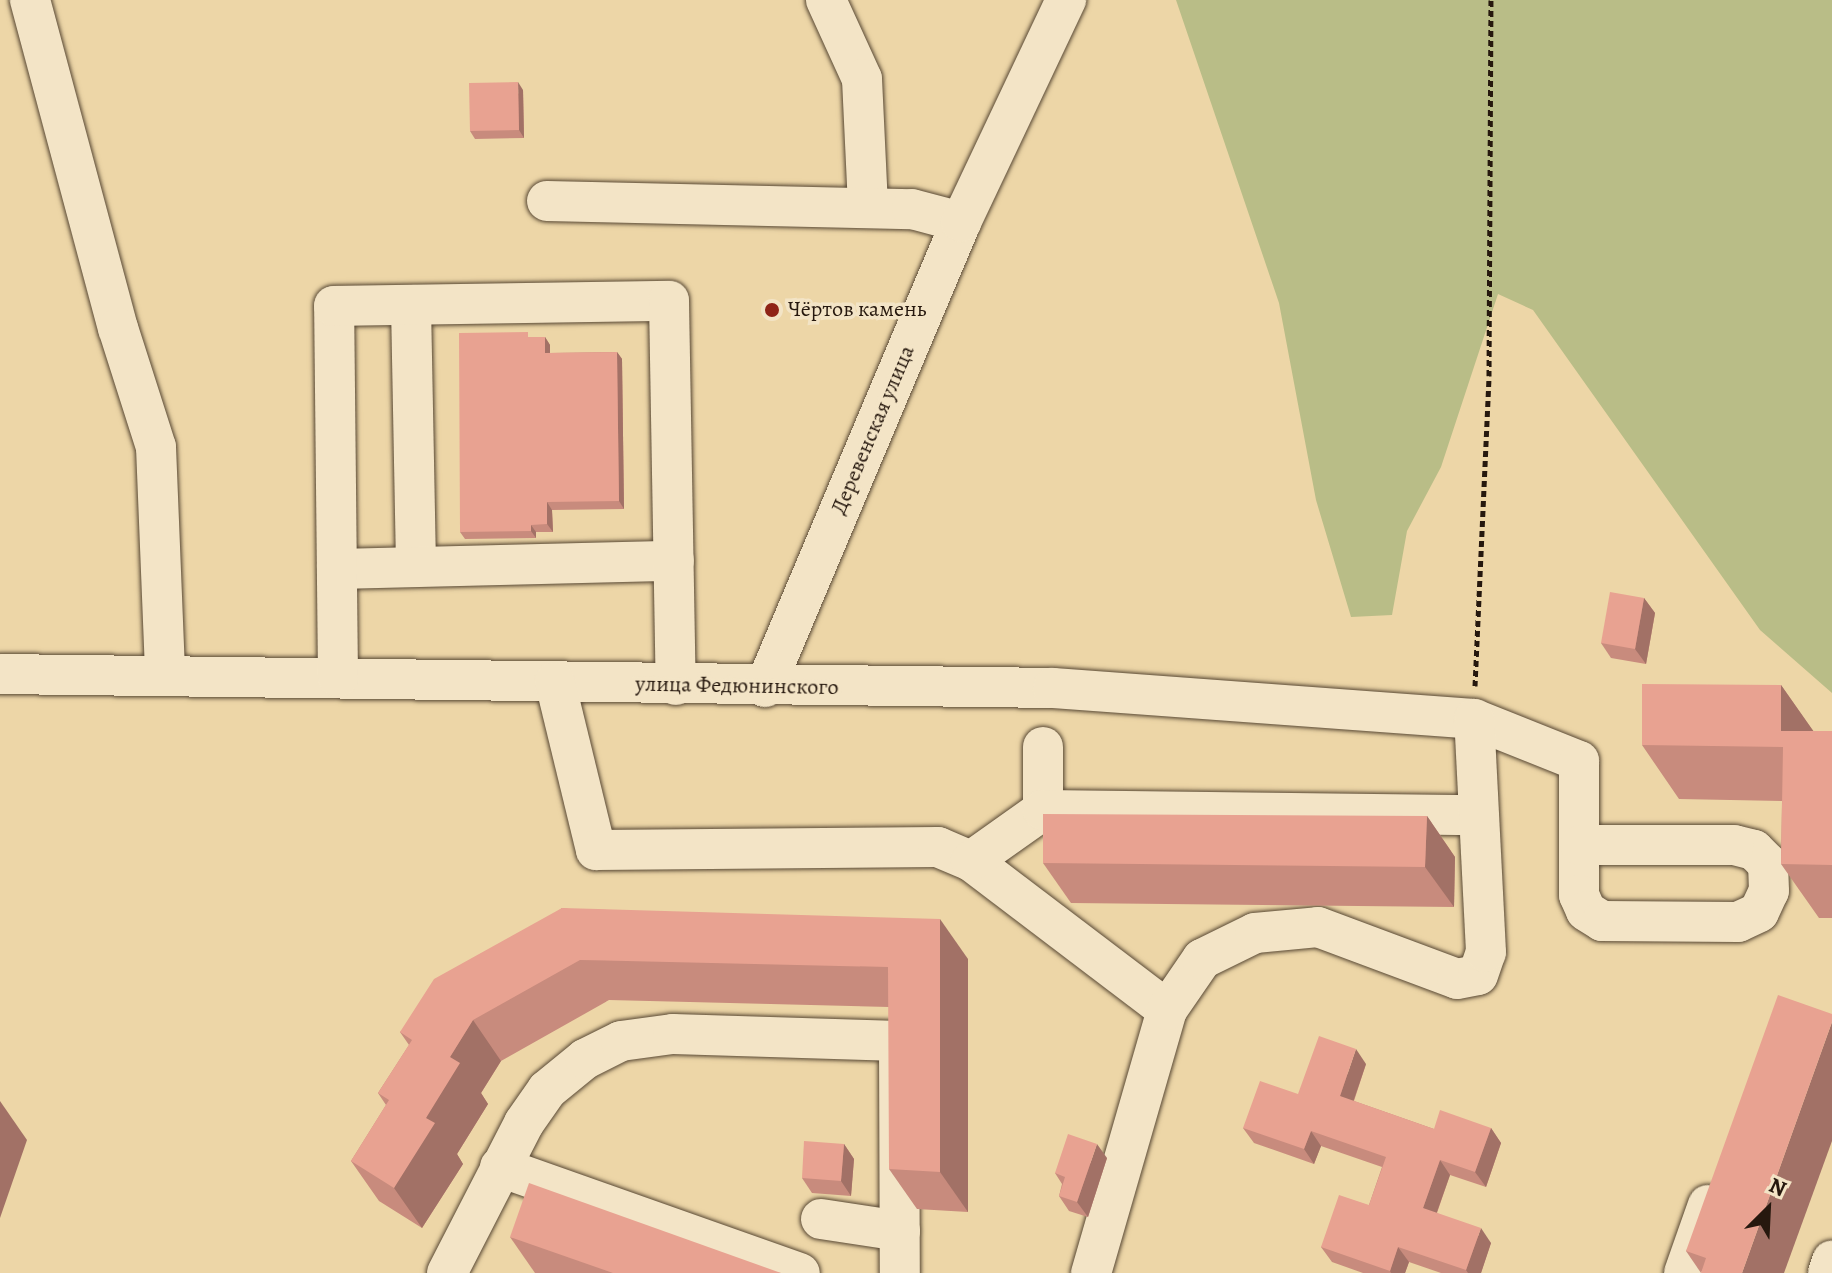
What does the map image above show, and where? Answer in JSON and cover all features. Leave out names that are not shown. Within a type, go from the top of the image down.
[{"type":"street","points":[[30,0],[118,328],[156,447],[165,673]]},
{"type":"street","points":[[826,0],[862,79],[868,208]]},
{"type":"street","name":"Деревенская улица","points":[[765,687],[961,222],[1066,0]]},
{"type":"street","points":[[547,201],[912,209],[961,222]]},
{"type":"street","points":[[338,677],[334,306],[669,301],[676,685]]},
{"type":"street","points":[[411,305],[416,567]]},
{"type":"street","points":[[337,569],[674,561]]},
{"type":"street","name":"улица Федюнинского","points":[[0,674],[165,673],[765,687],[1053,688],[1474,719],[1579,761],[1580,845]]},
{"type":"street","points":[[555,682],[596,850],[938,847],[971,861],[1167,1010]]},
{"type":"street","points":[[1091,1273],[1167,1010],[1202,959],[1255,933],[1318,927],[1457,979],[1478,975],[1486,952],[1474,719]]},
{"type":"street","points":[[1043,747],[1043,810]]},
{"type":"street","points":[[971,861],[1043,810],[1478,815]]},
{"type":"street","points":[[447,1273],[500,1167],[547,1090],[585,1059],[621,1041],[673,1034],[899,1041],[900,1273]]},
{"type":"street","points":[[500,1167],[800,1273]]},
{"type":"street","points":[[1684,1273],[1719,1173]]},
{"type":"street","points":[[821,1219],[900,1231]]},
{"type":"street","points":[[1828,1273],[1832,1261]]},
{"type":"path","points":[[1474,719],[1489,376],[1491,0]]},
{"type":"green space","points":[[1176,0],[1832,0],[1832,693],[1760,630],[1533,310],[1498,294],[1441,467],[1407,531],[1392,615],[1351,617],[1316,500],[1279,303]]},
{"type":"building","points":[[518,82],[519,130],[470,131],[469,83]]},
{"type":"building","points":[[528,332],[528,337],[545,337],[545,353],[617,352],[619,501],[547,502],[547,524],[531,525],[531,531],[460,532],[459,333]]},
{"type":"building","points":[[1610,592],[1644,598],[1635,649],[1601,643]]},
{"type":"building","points":[[1642,684],[1781,685],[1781,731],[1832,731],[1832,865],[1781,864],[1783,747],[1642,745]]},
{"type":"building","points":[[1043,814],[1427,816],[1425,867],[1043,863]]},
{"type":"building","points":[[562,908],[940,919],[940,1172],[889,1169],[888,967],[580,960],[473,1020],[450,1057],[460,1063],[426,1118],[435,1123],[394,1188],[351,1161],[389,1100],[378,1093],[412,1040],[400,1032],[434,979]]},
{"type":"building","points":[[1778,995],[1832,1014],[1832,1022],[1742,1273],[1701,1273],[1706,1258],[1686,1251]]},
{"type":"building","points":[[1319,1036],[1356,1049],[1340,1096],[1434,1129],[1440,1110],[1491,1128],[1475,1172],[1440,1160],[1423,1208],[1481,1228],[1466,1270],[1398,1247],[1390,1271],[1321,1247],[1339,1195],[1369,1205],[1386,1157],[1311,1131],[1304,1149],[1243,1128],[1260,1081],[1298,1094]]},
{"type":"building","points":[[1068,1134],[1097,1144],[1077,1202],[1059,1196],[1065,1177],[1055,1173]]},
{"type":"building","points":[[804,1141],[844,1144],[841,1181],[802,1178]]},
{"type":"building","points":[[529,1183],[781,1273],[613,1273],[510,1237]]},
{"type":"place","name":"Чёртов камень","points":[[772,310]]}]
